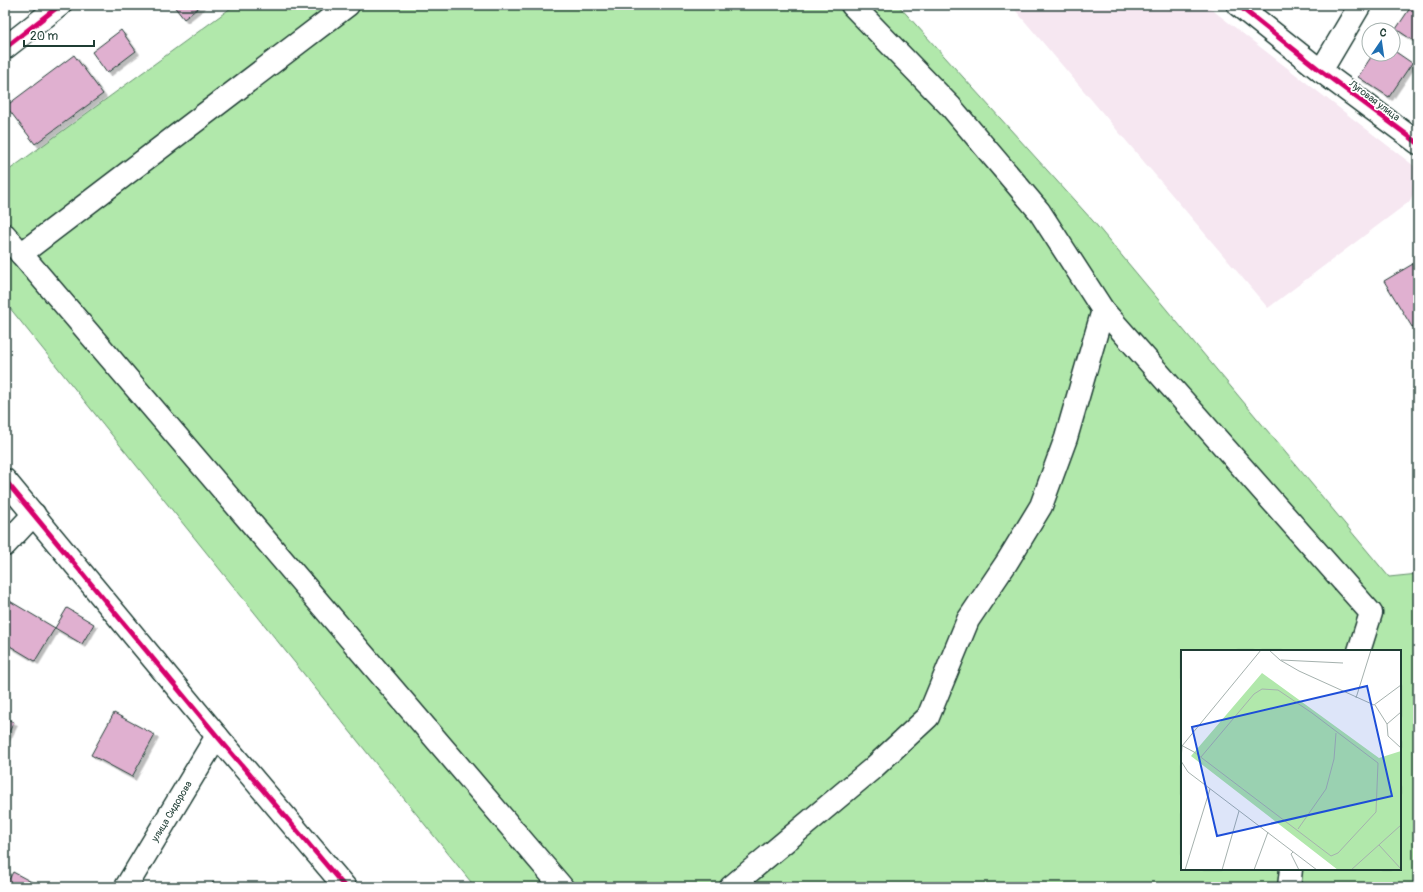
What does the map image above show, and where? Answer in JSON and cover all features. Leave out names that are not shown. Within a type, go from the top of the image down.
[{"type":"street","points":[[5,48],[60,5]]},
{"type":"street","points":[[21,254],[348,5]]},
{"type":"street","points":[[852,5],[951,107],[1039,211],[1103,310],[1371,613],[1359,650]]},
{"type":"street","name":"Луговая улица","points":[[1238,5],[1321,71],[1418,143]]},
{"type":"street","points":[[1321,71],[1360,5]]},
{"type":"street","points":[[5,235],[562,887]]},
{"type":"street","points":[[731,887],[872,769],[928,718],[968,620],[1007,562],[1041,506],[1066,438],[1103,310]]},
{"type":"street","points":[[5,480],[217,736],[346,887]]},
{"type":"street","points":[[5,545],[34,514]]},
{"type":"street","name":"улица Сидорова","points":[[126,887],[217,736]]},
{"type":"street","points":[[1289,887],[1291,870]]},
{"type":"shaded area","points":[[1011,5],[1206,5],[1418,169],[1418,185],[1409,202],[1268,308]]},
{"type":"green space","points":[[235,5],[898,5],[1093,221],[1389,577],[1418,574],[1418,887],[475,887],[5,302],[5,173]]},
{"type":"building","points":[[173,5],[202,5],[184,19]]},
{"type":"building","points":[[1412,5],[1418,5],[1418,44],[1401,32],[1401,22]]},
{"type":"building","points":[[121,30],[136,51],[107,73],[92,52]]},
{"type":"building","points":[[74,55],[103,94],[35,144],[6,106]]},
{"type":"building","points":[[1401,55],[1412,63],[1389,97],[1358,77],[1368,62],[1401,62]]},
{"type":"building","points":[[1418,261],[1418,324],[1412,327],[1384,281]]},
{"type":"building","points":[[8,600],[55,628],[35,661],[5,643],[5,605]]},
{"type":"building","points":[[67,608],[94,624],[82,644],[55,628]]},
{"type":"building","points":[[114,713],[155,735],[132,777],[91,755]]},
{"type":"building","points":[[5,718],[14,722],[5,740]]},
{"type":"building","points":[[13,872],[41,887],[5,887]]},
{"type":"building","points":[[213,882],[220,887],[210,887]]},
{"type":"cycle path","points":[[5,48],[60,5]]},
{"type":"cycle path","points":[[1238,5],[1321,71],[1418,143]]},
{"type":"cycle path","points":[[5,480],[217,736],[345,887]]}]
